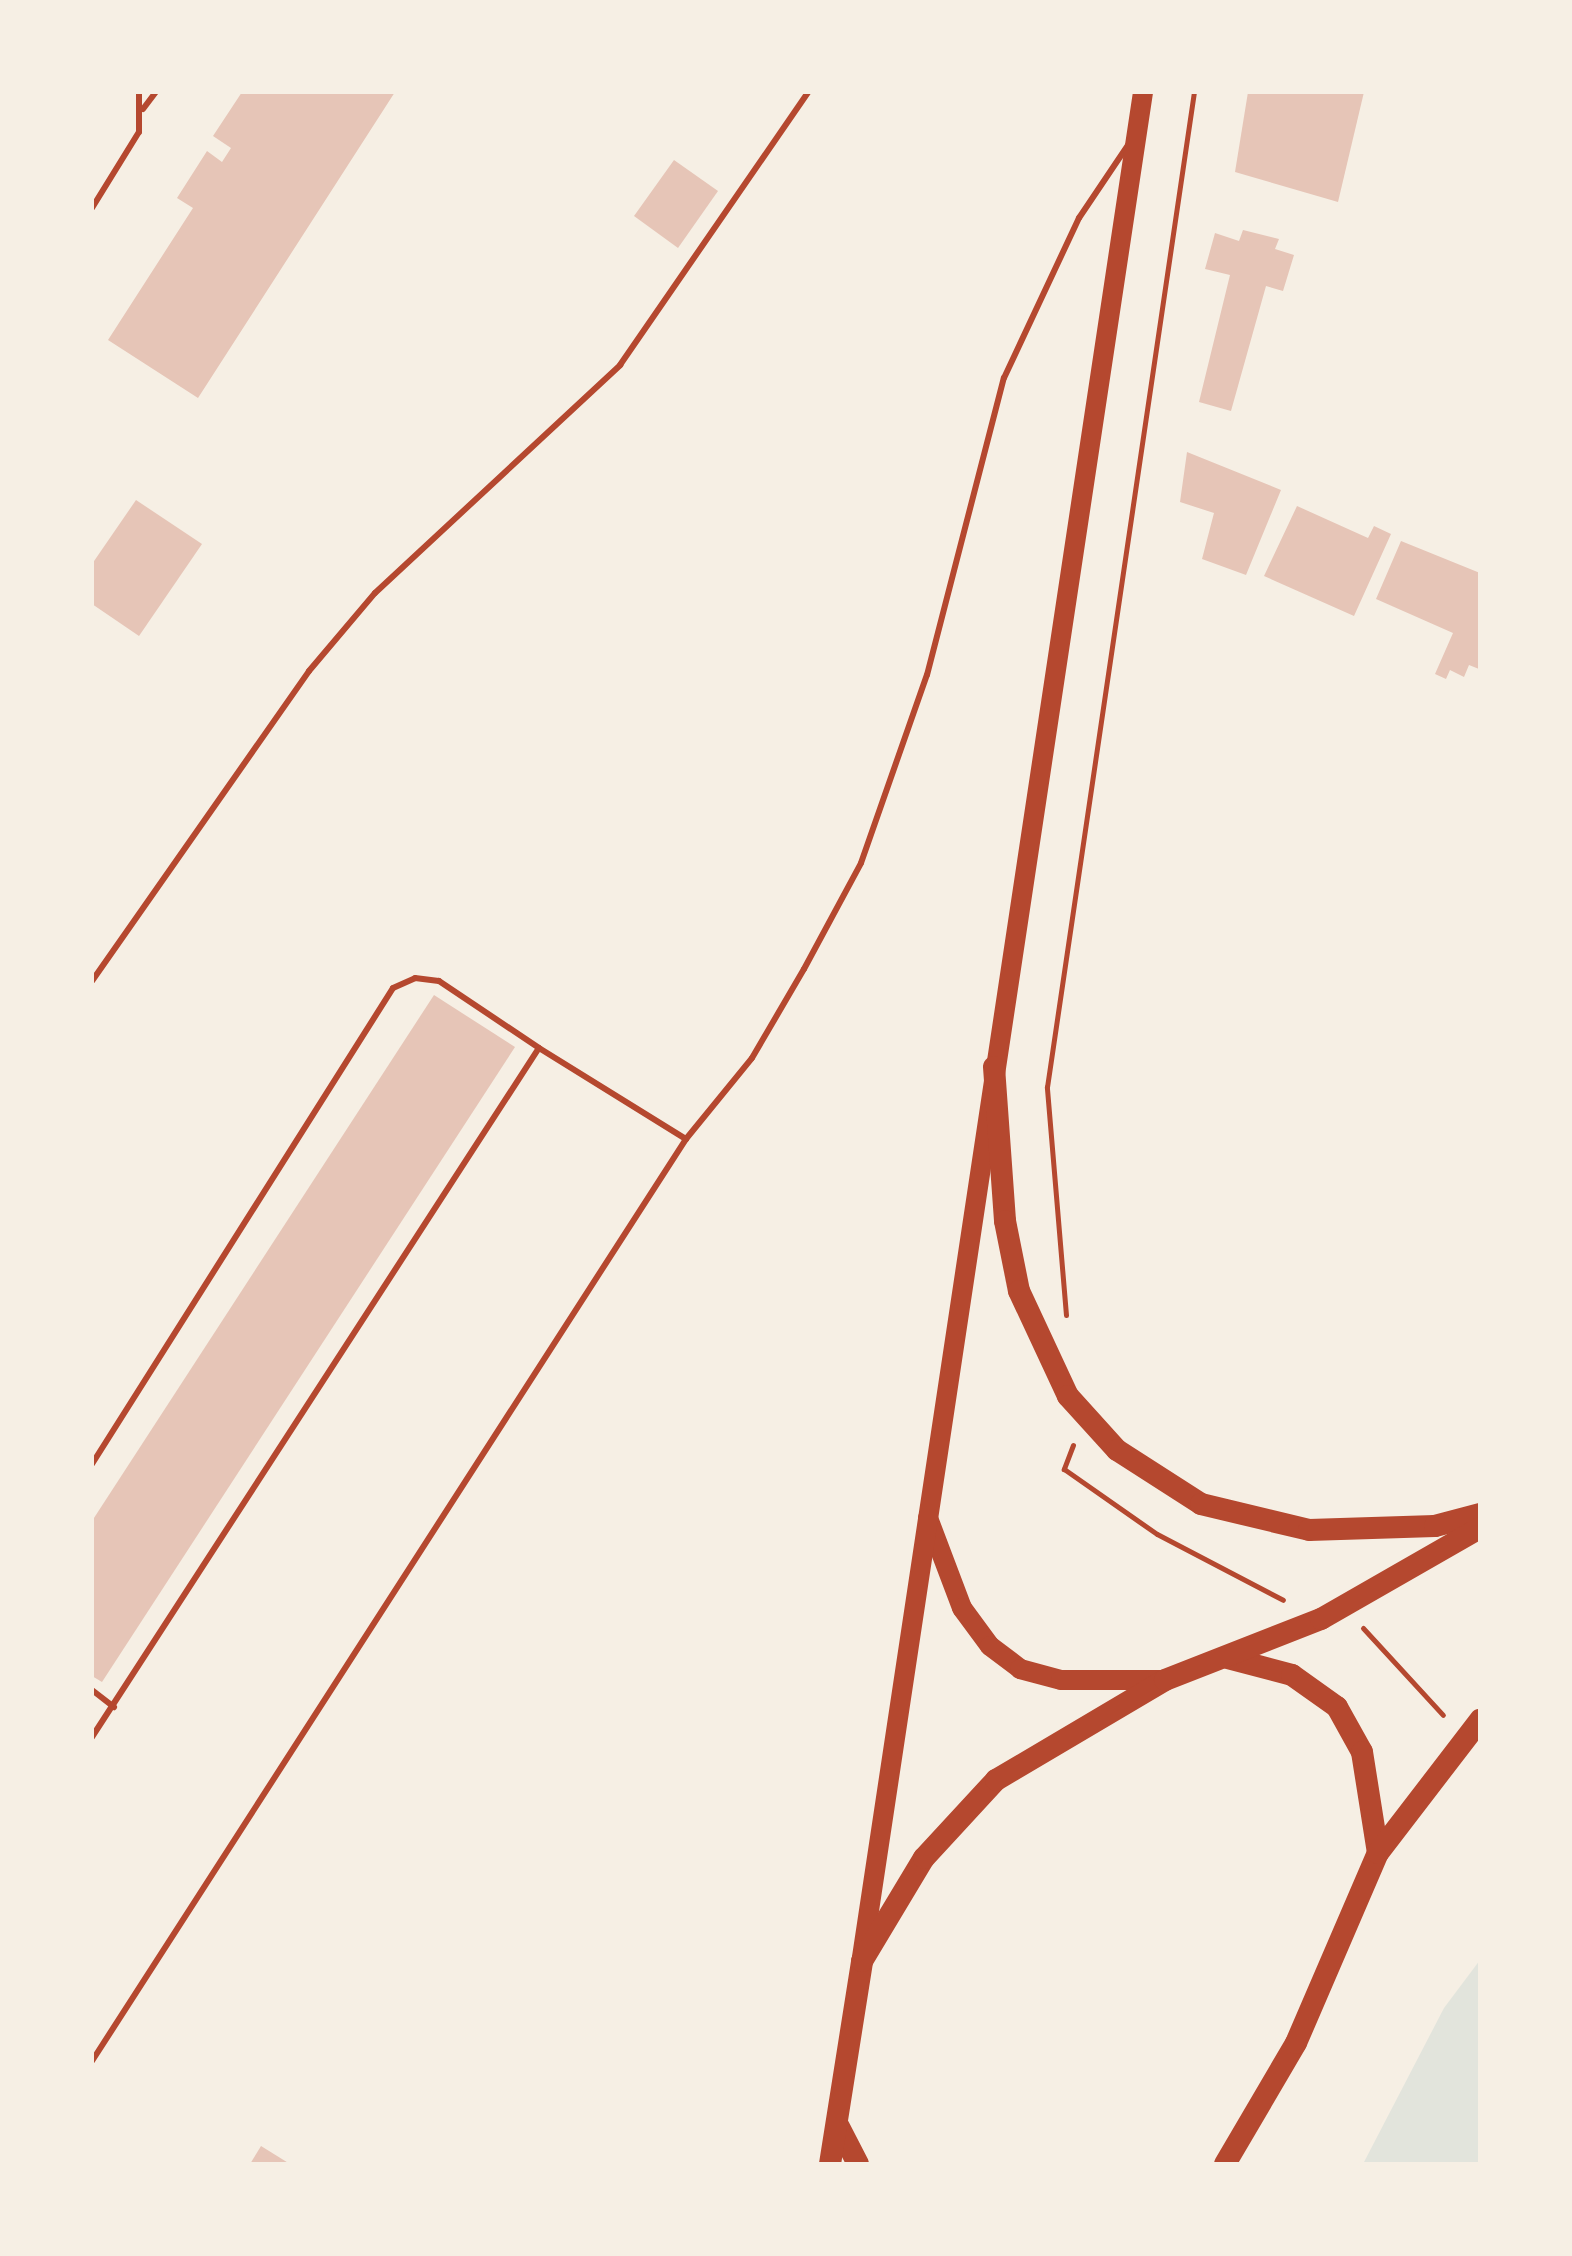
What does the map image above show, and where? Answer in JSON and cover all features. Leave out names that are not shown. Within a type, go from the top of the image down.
[{"type":"highway","points":[[994,1067],[1005,1221],[1019,1291],[1085,1419],[1154,1478],[1201,1504],[1255,1520],[1368,1531],[1480,1514]]},
{"type":"highway","points":[[830,2164],[839,2127],[862,1961],[924,1858],[996,1780],[1165,1680],[1228,1658],[1321,1619],[1480,1528]]},
{"type":"highway","points":[[1228,1658],[1292,1675],[1337,1707],[1362,1752],[1378,1853]]},
{"type":"highway","points":[[1225,2164],[1296,2043],[1378,1853],[1463,1737],[1480,1720]]},
{"type":"highway","points":[[839,2127],[858,2164]]},
{"type":"main road","points":[[862,1961],[1143,92]]},
{"type":"main road","points":[[927,1517],[962,1608],[990,1646],[1020,1669],[1061,1680],[1165,1680]]},
{"type":"lane","points":[[92,208],[139,132],[143,109],[139,92]]},
{"type":"lane","points":[[143,109],[156,92]]},
{"type":"lane","points":[[92,981],[309,671],[375,593],[620,365],[808,92]]},
{"type":"lane","points":[[92,2061],[686,1139],[752,1058],[861,863],[962,557],[1004,378],[1079,218],[1137,132]]},
{"type":"lane","points":[[92,1464],[393,988],[415,978],[439,981],[539,1048],[686,1139]]},
{"type":"lane","points":[[92,1737],[539,1048]]},
{"type":"lane","points":[[92,1690],[114,1707]]},
{"type":"path","points":[[1067,1322],[1047,1087],[1194,92]]},
{"type":"path","points":[[1085,1419],[1064,1469],[1157,1534],[1321,1619]]},
{"type":"path","points":[[1344,1607],[1463,1737]]},
{"type":"shaded area","points":[[1480,1960],[1480,2164],[1363,2164],[1444,2008]]},
{"type":"building","points":[[242,92],[395,92],[198,398],[108,340],[193,208],[177,198],[207,151],[222,162],[231,148],[213,136]]},
{"type":"building","points":[[1248,92],[1364,92],[1338,202],[1235,172]]},
{"type":"building","points":[[674,160],[718,191],[678,248],[634,216]]},
{"type":"building","points":[[1243,230],[1279,239],[1275,249],[1294,255],[1283,291],[1266,286],[1231,411],[1199,402],[1230,275],[1205,269],[1215,233],[1239,241]]},
{"type":"building","points":[[1187,452],[1281,490],[1246,575],[1202,559],[1214,513],[1180,502]]},
{"type":"building","points":[[136,500],[202,544],[139,636],[92,604],[92,564]]},
{"type":"building","points":[[1297,506],[1368,538],[1374,526],[1391,534],[1354,616],[1264,576]]},
{"type":"building","points":[[1401,541],[1480,573],[1479,669],[1469,665],[1464,677],[1450,670],[1446,679],[1435,674],[1453,633],[1376,599]]},
{"type":"building","points":[[434,995],[515,1047],[102,1682],[92,1676],[92,1521]]},
{"type":"building","points":[[261,2146],[290,2164],[250,2164]]}]
